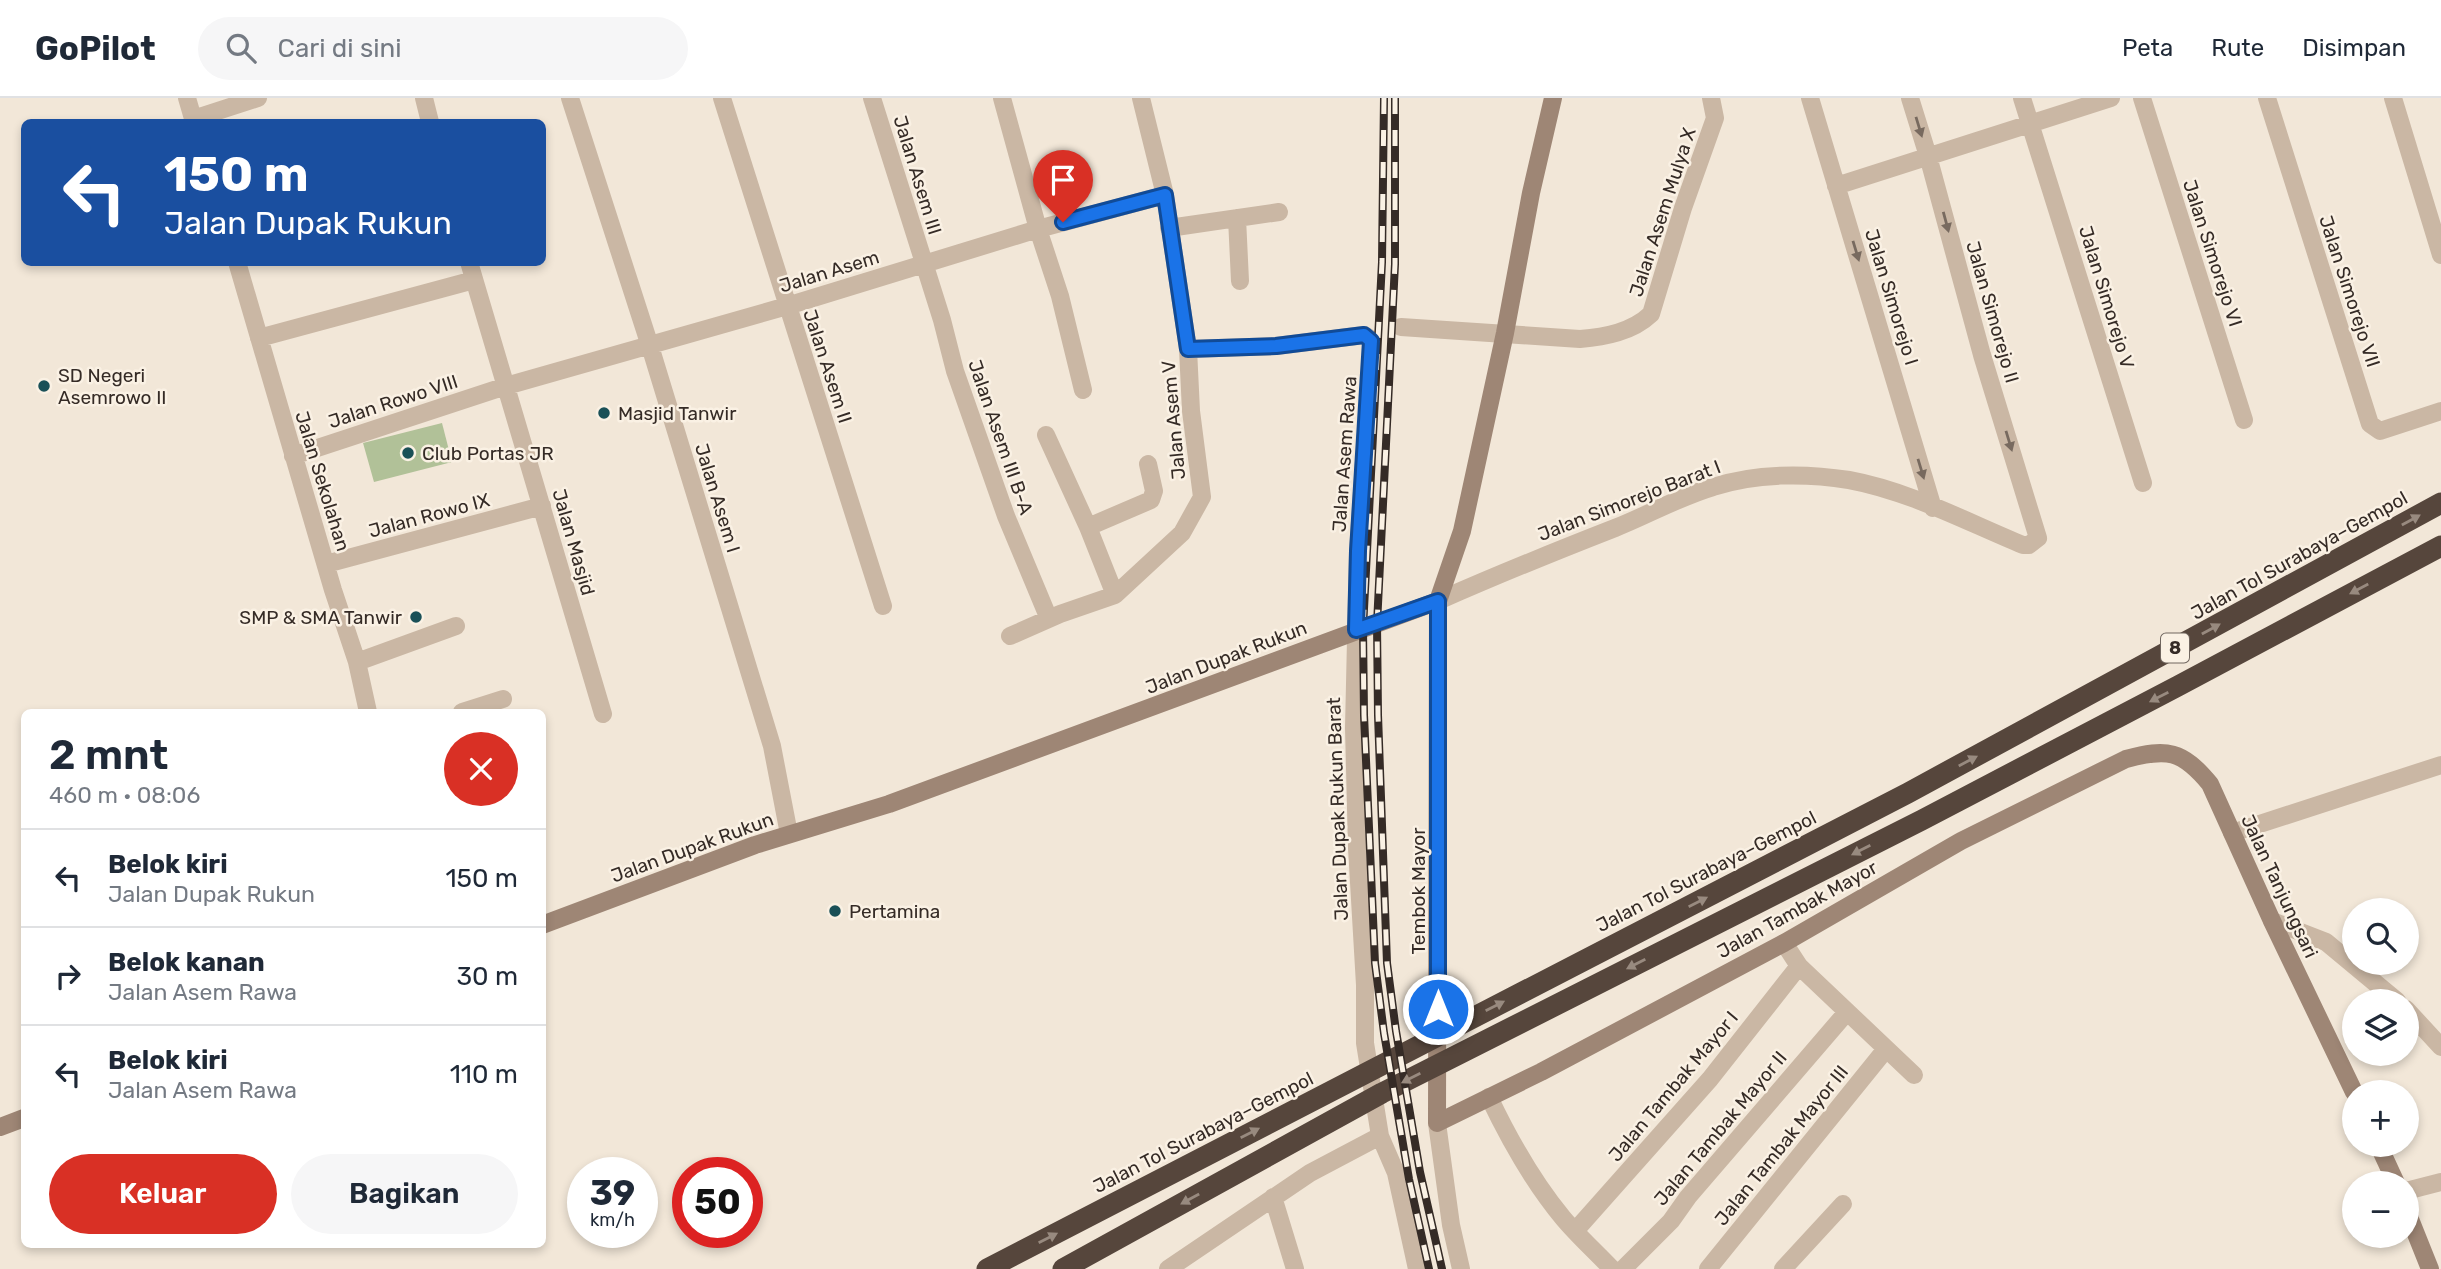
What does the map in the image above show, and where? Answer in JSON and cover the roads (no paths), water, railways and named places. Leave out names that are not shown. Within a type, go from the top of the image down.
[{"type":"highway","name":"Jalan Tol Surabaya–Gempol","points":[[987,1269],[1908,793],[2441,503]]},
{"type":"highway","name":"8","points":[[1063,1269],[1382,1093],[1922,820],[2441,546]]},
{"type":"main road","points":[[1438,601],[1462,531],[1553,98]]},
{"type":"main road","name":"Jalan Dupak Rukun","points":[[546,924],[789,834],[889,804],[1438,601]]},
{"type":"main road","name":"Tembok Mayor","points":[[1437,1124],[1438,601]]},
{"type":"main road","name":"Jalan Tanjungsari","points":[[2126,759],[2149,753],[2179,755],[2198,769],[2210,784],[2348,1080]]},
{"type":"main road","name":"Jalan Tambak Mayor","points":[[1489,1097],[1784,943],[1961,841],[2126,759]]},
{"type":"main road","points":[[1437,1124],[1489,1097]]},
{"type":"main road","points":[[0,1127],[21,1119]]},
{"type":"main road","points":[[2419,1242],[2430,1269]]},
{"type":"street","points":[[187,98],[193,119]]},
{"type":"street","points":[[200,119],[258,98]]},
{"type":"street","points":[[424,98],[429,119]]},
{"type":"street","name":"Jalan Asem I","points":[[570,98],[650,346],[772,746],[789,834]]},
{"type":"street","name":"Jalan Asem II","points":[[722,98],[883,606]]},
{"type":"street","name":"Jalan Asem III","points":[[872,98],[924,265]]},
{"type":"street","points":[[1002,98],[1038,229],[1060,296],[1083,390]]},
{"type":"street","name":"Jalan Asem V","points":[[1010,636],[1115,595],[1182,533],[1202,497],[1191,411],[1188,349],[1165,195],[1140,98]]},
{"type":"street","name":"Jalan Asem Mulya X","points":[[1401,327],[1580,339],[1601,337],[1627,329],[1650,314],[1714,118],[1711,98]]},
{"type":"street","name":"Jalan Simorejo I","points":[[1810,98],[1933,508]]},
{"type":"street","name":"Jalan Simorejo II","points":[[1910,98],[1982,355],[2038,538]]},
{"type":"street","name":"Jalan Simorejo V","points":[[2022,98],[2143,483]]},
{"type":"street","points":[[1836,186],[2111,98]]},
{"type":"street","name":"Jalan Simorejo VI","points":[[2142,98],[2244,420]]},
{"type":"street","name":"Jalan Simorejo VII","points":[[2267,98],[2370,424],[2380,430],[2441,411]]},
{"type":"street","points":[[2393,98],[2441,255]]},
{"type":"street","name":"Jalan Asem","points":[[506,386],[787,306],[1038,229],[1165,195]]},
{"type":"street","points":[[1169,228],[1279,212]]},
{"type":"street","points":[[1237,218],[1240,281]]},
{"type":"street","name":"Jalan Asem III B-A","points":[[924,265],[955,371],[1006,516],[1049,619]]},
{"type":"street","name":"Jalan Sekolahan","points":[[238,266],[357,662],[367,709]]},
{"type":"street","points":[[259,338],[471,271]]},
{"type":"street","name":"Jalan Masjid","points":[[471,271],[603,714]]},
{"type":"street","name":"Jalan Asem Rawa","points":[[1188,349],[1276,346],[1364,335],[1371,341],[1356,630]]},
{"type":"street","name":"Jalan Rowo VIII","points":[[293,456],[506,386]]},
{"type":"street","points":[[1046,435],[1088,527],[1115,595]]},
{"type":"street","points":[[1088,527],[1152,500],[1154,491],[1148,464]]},
{"type":"street","name":"Jalan Simorejo Barat I","points":[[1438,601],[1672,502],[1713,486],[1751,477],[1816,476],[1851,481],[1892,492],[2023,545],[2029,545],[2038,538]]},
{"type":"street","name":"Jalan Rowo IX","points":[[326,564],[542,506]]},
{"type":"street","points":[[357,662],[456,626]]},
{"type":"street","name":"Jalan Dupak Rukun Barat","points":[[1356,630],[1356,834],[1365,985],[1365,1043],[1380,1136],[1388,1150],[1405,1205],[1418,1269]]},
{"type":"street","points":[[471,709],[503,699]]},
{"type":"street","points":[[2232,833],[2441,765]]},
{"type":"street","points":[[2272,921],[2326,942],[2383,989]]},
{"type":"street","points":[[1784,943],[1799,966],[1914,1075]]},
{"type":"street","name":"Jalan Tambak Mayor I","points":[[1575,1231],[1710,1079],[1799,966]]},
{"type":"street","name":"Jalan Tambak Mayor II","points":[[1623,1269],[1671,1221],[1688,1197],[1847,1012]]},
{"type":"street","points":[[2419,1023],[2441,1047]]},
{"type":"street","name":"Jalan Tambak Mayor III","points":[[1708,1269],[1886,1049]]},
{"type":"street","points":[[1489,1097],[1535,1181],[1575,1231],[1612,1269]]},
{"type":"street","points":[[1437,1124],[1447,1200],[1461,1269]]},
{"type":"street","points":[[1168,1269],[1310,1173],[1380,1136]]},
{"type":"street","points":[[2419,1188],[2441,1182]]},
{"type":"street","points":[[1273,1197],[1295,1269]]},
{"type":"street","points":[[1783,1269],[1843,1203]]},
{"type":"railway","points":[[1384,98],[1382,262],[1363,628],[1364,715],[1375,963],[1409,1179],[1429,1269]]},
{"type":"railway","points":[[1395,98],[1395,264],[1377,624],[1387,963],[1420,1172],[1442,1269]]},
{"type":"place","name":"SD Negeri Asemrowo II","points":[[44,386]]},
{"type":"place","name":"Masjid Tanwir","points":[[604,413]]},
{"type":"place","name":"Club Portas JR","points":[[408,453]]},
{"type":"place","name":"SMP & SMA Tanwir","points":[[416,617]]},
{"type":"place","name":"Pertamina","points":[[835,911]]}]
